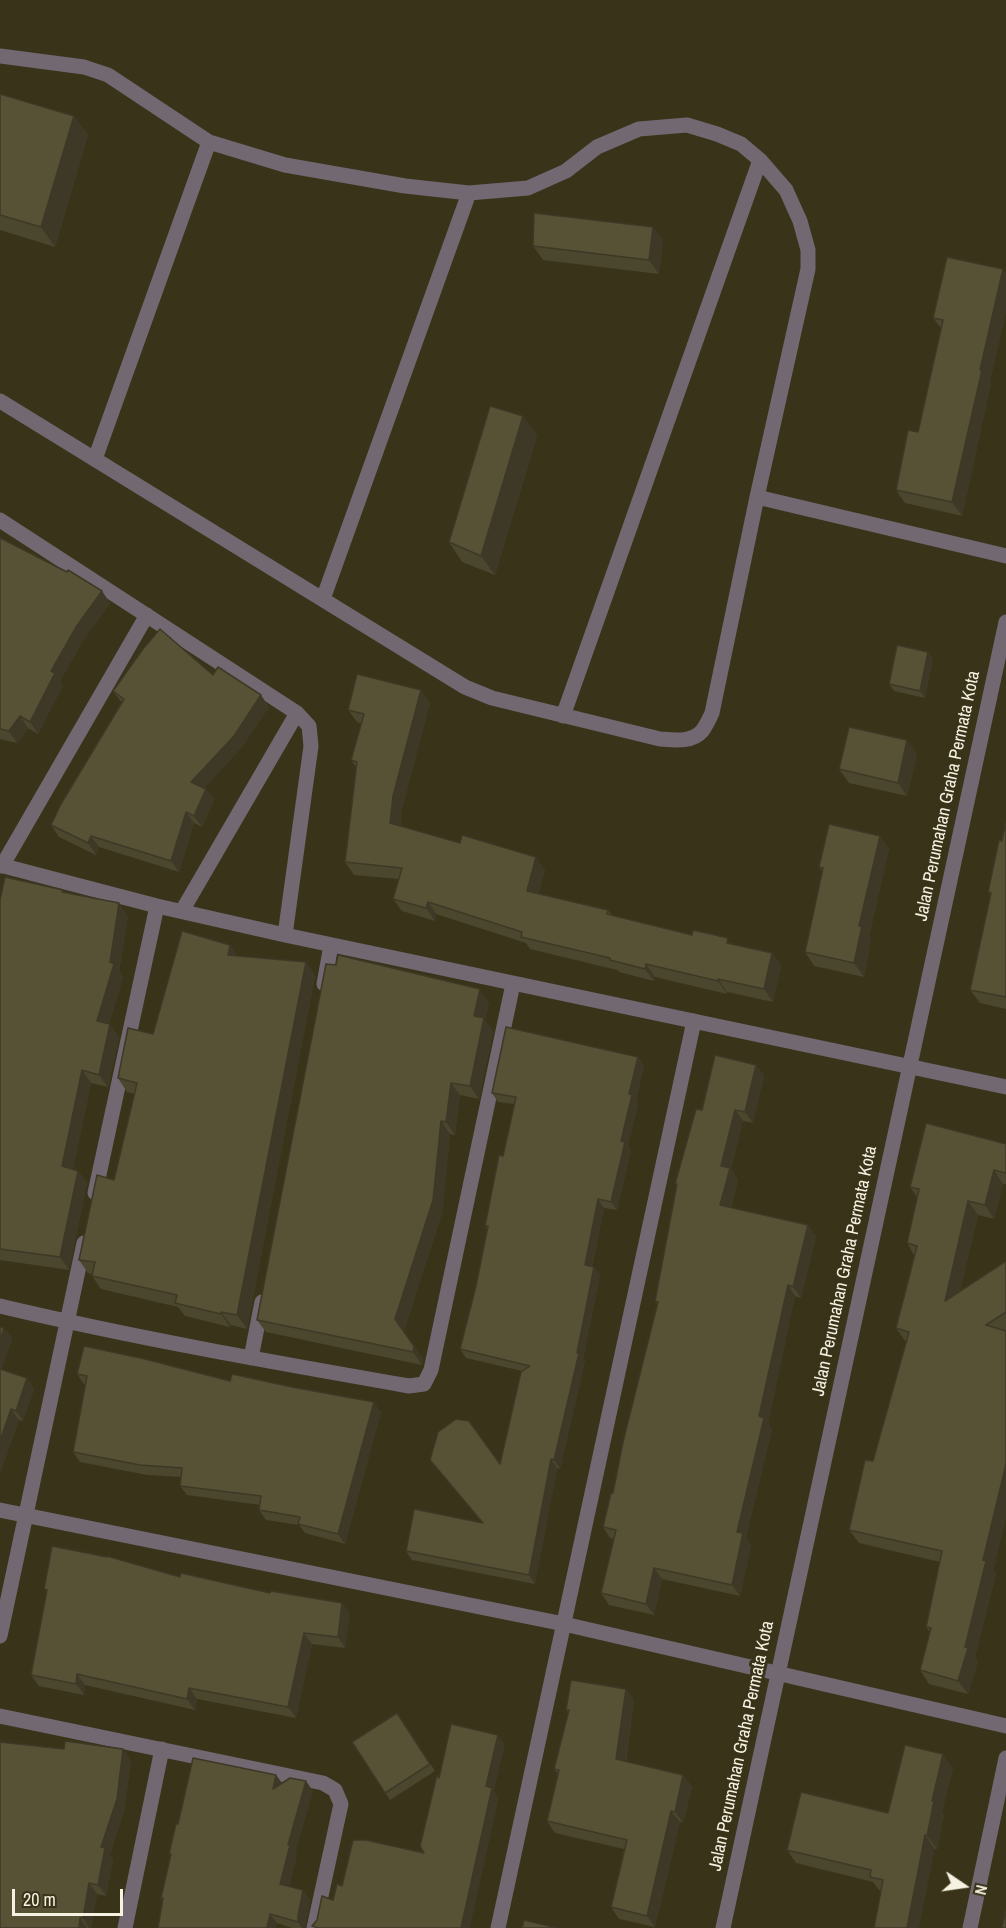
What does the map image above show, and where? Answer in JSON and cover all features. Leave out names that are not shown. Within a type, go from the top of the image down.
[{"type":"street","points":[[0,56],[84,67],[108,75],[209,142],[285,165],[405,186],[469,193],[528,189],[566,171],[597,147],[639,129],[687,125],[741,144],[760,160],[786,190],[800,221],[808,250],[808,269],[712,713],[702,732],[690,739],[660,739],[492,698],[465,687],[0,401]]},
{"type":"street","points":[[95,459],[209,142]]},
{"type":"street","points":[[563,716],[760,160]]},
{"type":"street","points":[[323,599],[469,193]]},
{"type":"street","points":[[757,497],[1006,556]]},
{"type":"street","points":[[0,520],[297,714],[309,726],[311,746],[285,935]]},
{"type":"street","points":[[147,615],[1,865],[157,906],[285,935],[1006,1087]]},
{"type":"street","name":"Jalan Perumahan Graha Permata Kota","points":[[723,1928],[1006,622]]},
{"type":"street","points":[[182,911],[297,714]]},
{"type":"street","points":[[92,1206],[157,906]]},
{"type":"street","points":[[320,1003],[331,945]]},
{"type":"street","points":[[0,1306],[68,1322],[251,1358],[409,1386],[423,1384],[431,1370],[513,984]]},
{"type":"street","points":[[498,1928],[693,1021]]},
{"type":"street","points":[[0,1636],[87,1229]]},
{"type":"street","points":[[251,1358],[264,1289]]},
{"type":"street","points":[[0,1510],[564,1624],[1006,1726]]},
{"type":"street","points":[[0,1716],[323,1783],[335,1790],[341,1804],[314,1928]]},
{"type":"street","points":[[125,1928],[162,1749]]},
{"type":"street","points":[[970,1928],[1006,1758]]},
{"type":"building","points":[[0,94],[74,116],[41,227],[0,215]]},
{"type":"building","points":[[534,213],[653,227],[649,260],[533,246]]},
{"type":"building","points":[[947,257],[1003,269],[952,502],[896,490],[908,430],[918,432],[943,320],[933,318]]},
{"type":"building","points":[[490,406],[523,416],[481,556],[449,542]]},
{"type":"building","points":[[0,538],[67,572],[68,570],[102,591],[76,627],[51,671],[55,673],[30,722],[20,716],[9,731],[0,729]]},
{"type":"building","points":[[160,629],[213,675],[218,667],[261,695],[234,736],[191,782],[206,789],[194,816],[186,812],[171,861],[91,836],[88,843],[51,825],[61,804],[124,699],[113,691]]},
{"type":"building","points":[[897,645],[928,652],[920,691],[889,684]]},
{"type":"building","points":[[357,674],[421,690],[393,796],[390,823],[460,843],[462,835],[536,857],[527,891],[608,910],[607,914],[692,935],[693,930],[728,938],[727,943],[772,953],[764,989],[646,964],[645,969],[610,960],[610,958],[521,937],[522,932],[428,902],[426,908],[393,899],[402,868],[345,862],[357,762],[351,760],[364,714],[348,710]]},
{"type":"building","points":[[849,727],[907,740],[898,783],[839,769]]},
{"type":"building","points":[[1006,822],[1006,997],[970,990],[991,893],[988,892],[999,840],[1002,841]]},
{"type":"building","points":[[829,824],[880,836],[859,926],[862,926],[854,963],[805,952],[823,868],[819,867]]},
{"type":"building","points":[[5,877],[63,890],[62,892],[119,903],[110,962],[114,964],[97,1021],[110,1024],[99,1075],[82,1070],[62,1166],[78,1171],[60,1257],[0,1249],[0,900]]},
{"type":"building","points":[[182,931],[230,945],[228,955],[306,962],[237,1315],[221,1312],[221,1314],[175,1303],[177,1295],[92,1276],[95,1262],[79,1260],[97,1175],[114,1180],[137,1083],[118,1078],[128,1028],[153,1034]]},
{"type":"building","points":[[338,955],[480,989],[474,1016],[484,1018],[470,1086],[451,1083],[446,1122],[441,1121],[433,1200],[395,1319],[414,1346],[413,1352],[257,1320],[326,964],[336,965]]},
{"type":"building","points":[[506,1027],[638,1057],[621,1141],[625,1142],[611,1202],[598,1199],[585,1265],[594,1267],[577,1353],[579,1353],[554,1460],[551,1459],[529,1575],[406,1551],[414,1509],[483,1523],[430,1460],[438,1432],[456,1419],[469,1421],[500,1464],[521,1372],[530,1366],[460,1349],[476,1286],[499,1155],[503,1156],[516,1097],[492,1093]]},
{"type":"building","points":[[715,1055],[756,1065],[745,1112],[735,1110],[721,1166],[730,1168],[720,1205],[808,1225],[793,1287],[788,1285],[759,1416],[764,1418],[737,1532],[743,1533],[732,1585],[654,1568],[646,1604],[601,1593],[616,1530],[603,1527],[658,1302],[655,1301],[677,1184],[675,1184],[696,1109],[702,1110]]},
{"type":"building","points":[[926,1123],[1006,1144],[1006,1173],[994,1170],[985,1205],[968,1201],[945,1301],[1006,1261],[1006,1312],[986,1325],[1006,1331],[1006,1464],[965,1647],[968,1648],[958,1681],[920,1670],[931,1628],[926,1627],[942,1551],[849,1530],[865,1460],[873,1461],[909,1332],[896,1328],[917,1246],[907,1243],[919,1189],[910,1187]]},
{"type":"building","points":[[0,1327],[4,1328],[0,1341]]},
{"type":"building","points":[[84,1346],[230,1381],[232,1374],[374,1402],[338,1534],[298,1524],[300,1517],[259,1510],[261,1496],[180,1486],[182,1468],[140,1465],[73,1452],[87,1376],[77,1374]]},
{"type":"building","points":[[0,1369],[27,1378],[16,1411],[11,1409],[0,1441]]},
{"type":"building","points":[[52,1546],[107,1556],[180,1577],[181,1573],[270,1593],[271,1591],[342,1603],[338,1637],[304,1633],[288,1707],[189,1688],[187,1699],[77,1674],[76,1684],[31,1675],[47,1590],[44,1589]]},
{"type":"building","points":[[571,1680],[626,1689],[616,1759],[683,1775],[675,1812],[671,1811],[647,1916],[611,1907],[627,1840],[547,1821],[559,1770],[554,1769],[569,1710],[566,1710]]},
{"type":"building","points":[[397,1713],[430,1764],[385,1793],[352,1742]]},
{"type":"building","points":[[451,1724],[498,1735],[486,1786],[492,1788],[461,1928],[318,1928],[312,1926],[317,1920],[322,1896],[333,1900],[337,1884],[342,1886],[353,1840],[366,1840],[424,1853],[420,1846]]},
{"type":"building","points":[[65,1741],[123,1749],[117,1799],[101,1847],[105,1848],[98,1885],[89,1883],[79,1928],[0,1928],[0,1742],[64,1749]]},
{"type":"building","points":[[905,1745],[943,1754],[907,1928],[874,1928],[883,1880],[870,1877],[871,1870],[787,1850],[801,1792],[888,1813]]},
{"type":"building","points":[[193,1758],[276,1775],[273,1789],[290,1778],[306,1781],[280,1884],[303,1890],[298,1922],[270,1914],[267,1928],[158,1928],[163,1898],[161,1898],[171,1854],[169,1854]]},
{"type":"building","points":[[1006,1910],[1006,1928],[1002,1928]]},
{"type":"building","points":[[524,1920],[557,1928],[522,1928]]}]
